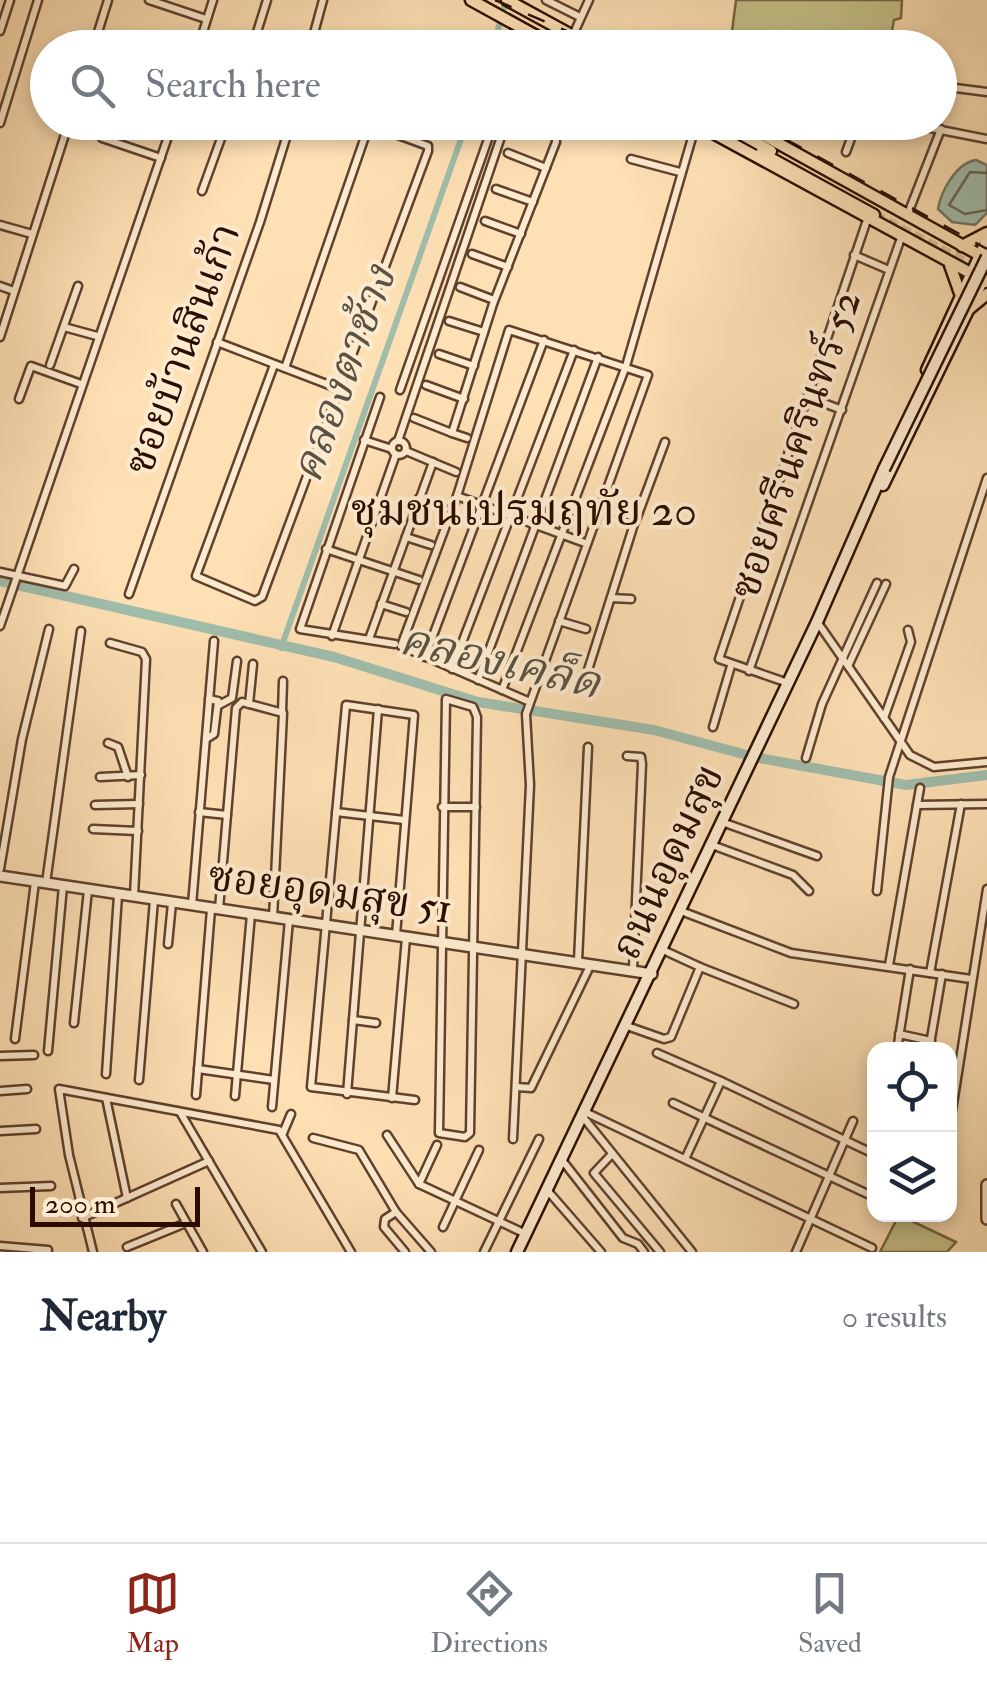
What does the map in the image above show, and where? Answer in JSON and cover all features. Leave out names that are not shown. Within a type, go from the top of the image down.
[{"type":"main road","points":[[472,0],[525,30]]},
{"type":"main road","points":[[512,3],[563,30]]},
{"type":"main road","points":[[730,140],[873,215]]},
{"type":"main road","points":[[749,140],[873,215],[900,238],[982,276]]},
{"type":"main road","points":[[772,140],[907,216],[962,246],[985,257],[987,237],[962,246]]},
{"type":"main road","points":[[914,245],[923,244],[930,237],[922,224]]},
{"type":"main road","name":"ถนนอุดมสุข","points":[[942,351],[969,309],[985,257]]},
{"type":"main road","name":"ถนนอุดมสุข","points":[[518,1252],[652,974],[985,257]]},
{"type":"main road","points":[[949,262],[961,296]]},
{"type":"main road","name":"ถนนอุดมสุข","points":[[872,496],[897,461],[961,296],[982,276]]},
{"type":"main road","points":[[969,309],[987,294]]},
{"type":"street","points":[[0,31],[10,0]]},
{"type":"street","points":[[0,123],[38,0]]},
{"type":"street","points":[[99,30],[108,0]]},
{"type":"street","points":[[149,0],[206,19]]},
{"type":"street","points":[[203,30],[213,0]]},
{"type":"street","points":[[258,30],[267,0]]},
{"type":"street","points":[[315,30],[323,0]]},
{"type":"street","points":[[546,0],[580,18]]},
{"type":"street","points":[[574,30],[589,0]]},
{"type":"street","points":[[957,88],[987,92]]},
{"type":"street","points":[[957,133],[987,139]]},
{"type":"street","points":[[0,337],[62,140]]},
{"type":"street","points":[[108,140],[161,158]]},
{"type":"street","points":[[0,626],[167,140]]},
{"type":"street","points":[[202,191],[220,140]]},
{"type":"street","name":"ซอยบ้านสินเก้า","points":[[128,594],[285,140]]},
{"type":"street","points":[[285,368],[361,140]]},
{"type":"street","points":[[217,342],[337,388],[343,386],[429,148],[408,140]]},
{"type":"street","points":[[400,390],[488,140]]},
{"type":"street","points":[[332,636],[500,140]]},
{"type":"street","points":[[452,433],[494,300],[556,140]]},
{"type":"street","points":[[502,690],[626,366],[692,140]]},
{"type":"street","points":[[846,152],[850,140]]},
{"type":"street","points":[[907,216],[936,140]]},
{"type":"street","points":[[508,152],[546,168]]},
{"type":"street","points":[[631,160],[680,172]]},
{"type":"street","points":[[496,189],[534,202]]},
{"type":"street","points":[[788,683],[719,659],[854,255],[873,215]]},
{"type":"street","points":[[485,221],[521,234]]},
{"type":"street","points":[[0,224],[32,234]]},
{"type":"street","name":"ซอยศรีนครินทร์ 52","points":[[749,671],[900,238]]},
{"type":"street","points":[[472,254],[508,267]]},
{"type":"street","points":[[854,255],[889,270]]},
{"type":"street","points":[[0,286],[14,291]]},
{"type":"street","points":[[50,366],[78,286]]},
{"type":"street","points":[[460,287],[494,300]]},
{"type":"street","points":[[449,321],[484,332]]},
{"type":"street","points":[[64,327],[97,336]]},
{"type":"street","points":[[399,646],[456,496],[506,332],[544,340],[648,376],[528,708],[525,953],[514,1139]]},
{"type":"street","points":[[424,657],[544,340]]},
{"type":"street","points":[[452,669],[574,350]]},
{"type":"street","points":[[439,354],[474,366]]},
{"type":"street","points":[[478,680],[598,357]]},
{"type":"street","points":[[274,365],[196,576],[199,581],[255,600],[262,596],[337,388]]},
{"type":"street","points":[[19,399],[31,366],[81,384]]},
{"type":"street","points":[[426,385],[464,399]]},
{"type":"street","points":[[380,397],[300,628],[399,646],[502,690],[528,708]]},
{"type":"street","points":[[808,398],[842,410]]},
{"type":"street","points":[[414,418],[467,438]]},
{"type":"street","points":[[364,440],[394,452],[406,451],[456,472]]},
{"type":"street","points":[[398,441],[405,444],[406,451]]},
{"type":"street","points":[[582,689],[665,442]]},
{"type":"street","points":[[369,639],[434,462]]},
{"type":"street","points":[[876,891],[889,780],[987,478]]},
{"type":"street","points":[[456,496],[586,543]]},
{"type":"street","points":[[419,498],[445,509]]},
{"type":"street","points":[[599,508],[632,516],[636,521]]},
{"type":"street","points":[[406,537],[430,546]]},
{"type":"street","points":[[326,549],[419,580]]},
{"type":"street","points":[[0,572],[65,586],[74,569]]},
{"type":"street","points":[[806,758],[842,656],[877,583]]},
{"type":"street","points":[[849,666],[886,584]]},
{"type":"street","points":[[610,598],[627,600],[621,611]]},
{"type":"street","points":[[381,604],[406,612]]},
{"type":"street","points":[[559,621],[586,629]]},
{"type":"street","points":[[817,622],[900,744],[934,767],[987,762]]},
{"type":"street","points":[[0,873],[22,738],[49,629]]},
{"type":"street","points":[[884,719],[910,642],[908,630]]},
{"type":"street","points":[[16,1039],[81,631]]},
{"type":"street","points":[[192,906],[214,641]]},
{"type":"street","points":[[110,642],[146,656],[134,897]]},
{"type":"street","points":[[206,739],[214,734],[219,706],[232,698],[237,660]]},
{"type":"street","points":[[249,704],[253,664]]},
{"type":"street","points":[[713,727],[731,666]]},
{"type":"street","points":[[274,918],[283,680]]},
{"type":"street","points":[[209,699],[219,706]]},
{"type":"street","points":[[446,699],[476,710],[470,1133],[454,1136],[440,1133],[442,807],[446,699]]},
{"type":"street","points":[[196,1095],[236,708],[238,703],[282,712]]},
{"type":"street","points":[[392,1098],[404,820],[414,717],[406,711],[345,706],[312,1087],[347,1094],[392,1098],[415,1100]]},
{"type":"street","points":[[347,1094],[378,708]]},
{"type":"street","points":[[108,743],[118,746],[128,777]]},
{"type":"street","points":[[578,960],[588,748]]},
{"type":"street","points":[[627,756],[641,757],[642,764],[634,968]]},
{"type":"street","points":[[100,776],[141,776]]},
{"type":"street","points":[[889,965],[920,788]]},
{"type":"street","points":[[95,805],[139,804]]},
{"type":"street","points":[[930,973],[960,804]]},
{"type":"street","points":[[917,805],[987,804]]},
{"type":"street","points":[[442,807],[476,808]]},
{"type":"street","points":[[199,812],[227,815]]},
{"type":"street","points":[[336,812],[404,820]]},
{"type":"street","points":[[722,822],[817,856]]},
{"type":"street","points":[[93,829],[138,831]]},
{"type":"street","points":[[712,845],[794,875],[809,890]]},
{"type":"street","name":"ซอยอุดมสุข 51","points":[[0,873],[118,895],[634,968],[652,974]]},
{"type":"street","points":[[48,1051],[64,886]]},
{"type":"street","points":[[957,1075],[987,889]]},
{"type":"street","points":[[74,1023],[88,890]]},
{"type":"street","points":[[106,1074],[118,895]]},
{"type":"street","points":[[139,1080],[154,900]]},
{"type":"street","points":[[168,944],[172,903]]},
{"type":"street","points":[[681,910],[791,952],[971,979]]},
{"type":"street","points":[[235,1096],[251,914]]},
{"type":"street","points":[[272,1107],[289,920]]},
{"type":"street","points":[[663,950],[794,1004]]},
{"type":"street","points":[[517,1087],[531,1088],[591,962]]},
{"type":"street","points":[[627,1026],[664,1039],[671,1037],[700,967]]},
{"type":"street","points":[[898,1042],[910,969]]},
{"type":"street","points":[[931,1042],[942,974]]},
{"type":"street","points":[[352,1020],[376,1023]]},
{"type":"street","points":[[899,1034],[922,1042]]},
{"type":"street","points":[[657,1053],[867,1151]]},
{"type":"street","points":[[0,1056],[34,1055]]},
{"type":"street","points":[[198,1069],[274,1080]]},
{"type":"street","points":[[686,1157],[722,1081]]},
{"type":"street","points":[[0,1091],[27,1089]]},
{"type":"street","points":[[93,1252],[82,1218],[60,1090],[275,1128],[284,1133],[351,1252]]},
{"type":"street","points":[[106,1098],[127,1198]]},
{"type":"street","points":[[673,1103],[867,1194]]},
{"type":"street","points":[[180,1111],[262,1252]]},
{"type":"street","points":[[284,1133],[291,1114]]},
{"type":"street","points":[[584,1114],[692,1252]]},
{"type":"street","points":[[584,1114],[686,1157],[872,1248]]},
{"type":"street","points":[[796,1252],[852,1121]]},
{"type":"street","points":[[0,1130],[36,1130]]},
{"type":"street","points":[[387,1135],[419,1184],[526,1234]]},
{"type":"street","points":[[313,1138],[359,1150],[396,1212],[431,1252]]},
{"type":"street","points":[[484,1252],[538,1139]]},
{"type":"street","points":[[419,1184],[437,1145]]},
{"type":"street","points":[[443,1226],[479,1150]]},
{"type":"street","points":[[612,1154],[594,1173],[660,1252]]},
{"type":"street","points":[[562,1160],[622,1238],[638,1244],[644,1252]]},
{"type":"street","points":[[82,1218],[209,1161]]},
{"type":"street","points":[[987,1185],[987,1219]]},
{"type":"street","points":[[0,1188],[51,1186]]},
{"type":"street","points":[[547,1190],[601,1252]]},
{"type":"street","points":[[176,1204],[203,1252]]},
{"type":"street","points":[[396,1212],[385,1220],[384,1226],[405,1252]]},
{"type":"street","points":[[128,1246],[186,1223]]},
{"type":"street","points":[[0,1246],[48,1250]]},
{"type":"shaded area","points":[[736,0],[902,0],[901,18],[894,20],[892,30],[732,30]]},
{"type":"shaded area","points":[[895,1222],[914,1222],[956,1242],[947,1252],[880,1252]]},
{"type":"water","points":[[976,160],[987,165],[987,213],[975,225],[952,222],[938,209],[942,194],[962,166]]},
{"type":"waterway","name":"คลองตาช้าง","points":[[498,30],[506,0]]},
{"type":"waterway","name":"คลองตาช้าง","points":[[281,648],[461,140]]},
{"type":"waterway","name":"คลองเคล็ด","points":[[0,581],[334,657],[478,702],[654,730],[754,757],[906,785],[987,775]]},
{"type":"tunnel","points":[[874,215],[982,271]]},
{"type":"railway","points":[[495,0],[564,30]]},
{"type":"railway","points":[[787,140],[987,249]]},
{"type":"district","name":"ชุมชนเปรมฤทัย 20","points":[[524,511]]}]
